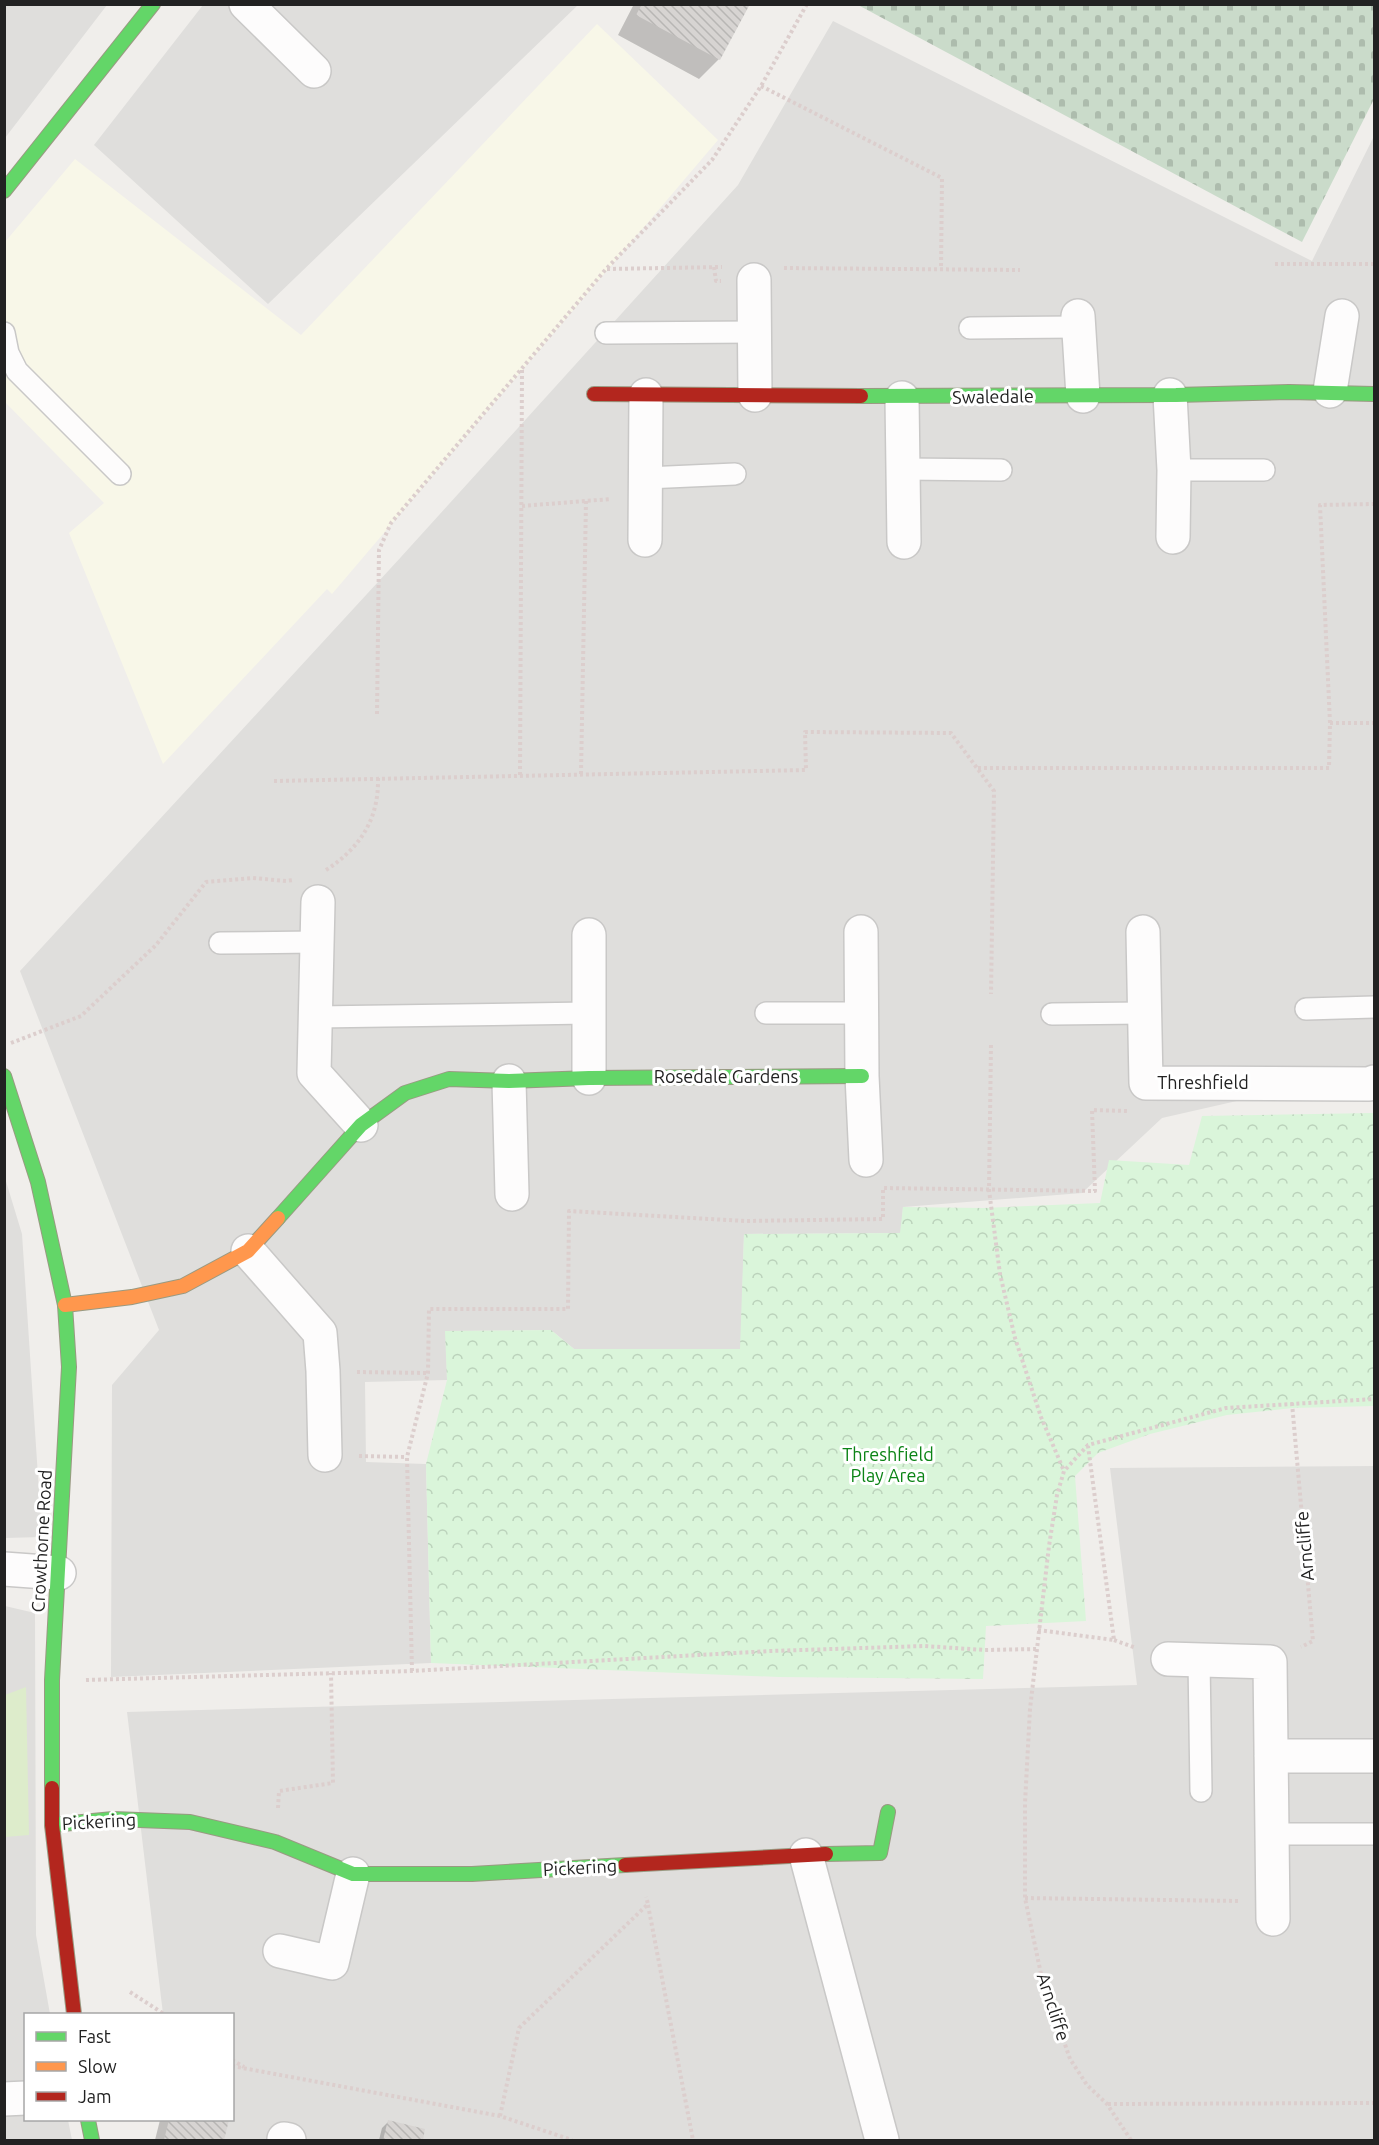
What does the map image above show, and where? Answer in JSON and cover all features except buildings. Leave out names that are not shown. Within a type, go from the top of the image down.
[{"type":"street","points":[[4,191],[153,4]]},
{"type":"street","points":[[246,4],[314,71]]},
{"type":"street","points":[[752,272],[755,395]]},
{"type":"street","points":[[1330,391],[1342,316]]},
{"type":"street","points":[[1078,321],[1083,396]]},
{"type":"street","name":"Swaledale","points":[[594,394],[902,398],[1330,391],[1374,394]]},
{"type":"street","points":[[645,540],[646,395]]},
{"type":"street","points":[[1170,395],[1174,470],[1173,537]]},
{"type":"street","points":[[902,398],[904,542]]},
{"type":"street","points":[[318,902],[314,1073],[361,1125]]},
{"type":"street","points":[[861,932],[862,1076],[866,1160]]},
{"type":"street","name":"Threshfield","points":[[1143,932],[1146,1083],[1369,1084],[1374,1082]]},
{"type":"street","points":[[589,935],[589,1078]]},
{"type":"street","name":"Crowthorne Road","points":[[4,1076],[10,1117],[38,1182],[65,1305],[69,1367],[52,1680],[52,1825],[74,2013]]},
{"type":"street","name":"Rosedale Gardens","points":[[65,1305],[132,1297],[183,1286],[248,1251],[361,1125],[405,1093],[449,1079],[509,1081],[589,1078],[862,1076]]},
{"type":"street","points":[[509,1081],[512,1194]]},
{"type":"street","points":[[248,1251],[320,1333],[325,1455]]},
{"type":"street","points":[[4,1569],[59,1573]]},
{"type":"street","points":[[1184,1659],[1270,1662],[1272,1910]]},
{"type":"street","points":[[1271,1756],[1374,1756]]},
{"type":"street","name":"Pickering","points":[[52,1825],[113,1819],[190,1822],[275,1842],[353,1874],[472,1874],[880,1852],[888,1812]]},
{"type":"street","points":[[806,1855],[882,2140]]},
{"type":"street","points":[[280,1951],[332,1963],[353,1874]]},
{"type":"street","points":[[4,2099],[24,2098]]},
{"type":"street","points":[[88,2121],[92,2140]]},
{"type":"lane","points":[[970,328],[1078,321]]},
{"type":"lane","points":[[606,333],[755,332]]},
{"type":"lane","points":[[4,333],[8,353],[17,371],[120,474]]},
{"type":"lane","points":[[903,469],[1001,471]]},
{"type":"lane","points":[[1174,470],[1264,470]]},
{"type":"lane","points":[[646,487],[735,474]]},
{"type":"lane","points":[[220,943],[317,942]]},
{"type":"lane","points":[[1306,1009],[1374,1007]]},
{"type":"lane","points":[[316,1017],[589,1013]]},
{"type":"lane","points":[[766,1013],[862,1014]]},
{"type":"lane","points":[[1052,1014],[1144,1013]]},
{"type":"lane","points":[[1184,1659],[1201,1791]]},
{"type":"lane","points":[[1271,1834],[1374,1834]]},
{"type":"path","points":[[377,714],[379,550],[391,523],[606,269],[712,160],[761,86],[807,4]]},
{"type":"path","points":[[761,86],[942,178],[941,269]]},
{"type":"path","points":[[1275,264],[1374,264]]},
{"type":"path","points":[[606,269],[752,272],[1020,270]]},
{"type":"path","points":[[520,775],[522,368]]},
{"type":"path","points":[[522,506],[586,501],[646,487]]},
{"type":"path","points":[[581,774],[586,501]]},
{"type":"path","points":[[977,768],[1329,768],[1330,723],[1320,506],[1374,504]]},
{"type":"path","points":[[1330,723],[1374,723]]},
{"type":"path","points":[[273,781],[807,770],[805,732],[951,733],[994,791],[991,994]]},
{"type":"path","points":[[991,1045],[989,1190],[1000,1274],[1015,1338],[1041,1417],[1064,1472]]},
{"type":"path","points":[[412,1671],[407,1457],[428,1373],[429,1309],[568,1309],[569,1211],[746,1221],[883,1219],[884,1188],[1095,1191],[1092,1110],[1134,1111],[1146,1083]]},
{"type":"path","points":[[323,1371],[428,1373]]},
{"type":"path","points":[[1038,1630],[1114,1640],[1088,1445],[1226,1408],[1374,1399]]},
{"type":"path","name":"Arncliffe","points":[[1270,1662],[1313,1641],[1292,1404]]},
{"type":"path","name":"Arncliffe","points":[[1088,1445],[1064,1472],[1057,1495],[1038,1630],[1030,1709],[1024,1898],[1041,1974],[1070,2059],[1087,2085],[1107,2104],[1130,2139]]},
{"type":"path","points":[[325,1455],[407,1457]]},
{"type":"path","points":[[52,1680],[412,1671],[771,1651],[924,1646],[985,1650],[1037,1649]]},
{"type":"path","points":[[275,1842],[279,1791],[333,1783],[331,1673]]},
{"type":"path","points":[[638,1865],[648,1904],[693,2140]]},
{"type":"path","points":[[1024,1898],[1272,1910]]},
{"type":"path","points":[[500,2115],[519,2028],[648,1904]]},
{"type":"path","points":[[130,1992],[162,2013]]},
{"type":"path","points":[[234,2061],[245,2068]]},
{"type":"path","points":[[234,2067],[500,2115],[572,2140]]},
{"type":"path","points":[[1107,2104],[1374,2103]]},
{"type":"shaded area","points":[[4,5],[107,5],[5,138]]},
{"type":"shaded area","points":[[203,5],[578,5],[268,304],[94,145]]},
{"type":"shaded area","points":[[833,21],[1312,261],[1374,136],[1374,1070],[1162,1118],[1082,1193],[903,1207],[901,1233],[744,1234],[741,1349],[574,1349],[551,1330],[446,1331],[447,1380],[365,1382],[366,1462],[426,1464],[431,1663],[111,1677],[112,1385],[159,1330],[20,971],[401,557],[738,185]]},
{"type":"shaded area","points":[[597,24],[718,140],[332,594],[327,589],[163,764],[69,533],[104,503],[5,402],[5,242],[75,159],[301,335]]},
{"type":"shaded area","points":[[5,1178],[22,1234],[42,1537],[5,1538]]},
{"type":"shaded area","points":[[1374,1466],[1374,2140],[183,2140],[176,2121],[234,2121],[234,2013],[163,2013],[127,1712],[1137,1685],[1110,1468]]},
{"type":"shaded area","points":[[5,1606],[35,1613],[36,1935],[50,2013],[24,2013],[24,2121],[68,2121],[72,2140],[5,2140]]},
{"type":"green space","points":[[858,5],[1374,5],[1374,99],[1302,242]]},
{"type":"green space","name":"Threshfield Play Area","points":[[1374,1113],[1374,1406],[1293,1408],[1227,1415],[1150,1434],[1098,1453],[1075,1476],[1086,1621],[986,1626],[983,1679],[779,1677],[431,1663],[426,1464],[447,1380],[445,1331],[551,1330],[574,1349],[740,1349],[744,1234],[900,1233],[903,1207],[984,1208],[1100,1203],[1109,1160],[1189,1165],[1202,1116]]},
{"type":"green space","points":[[26,1687],[29,1835],[5,1837],[5,1695]]},
{"type":"traffic: fast","points":[[4,191],[153,4]]},
{"type":"traffic: fast","points":[[861,396],[1176,395],[1289,392],[1374,394]]},
{"type":"traffic: fast","points":[[4,1076],[38,1182],[65,1305],[69,1367],[52,1680],[52,1788]]},
{"type":"traffic: fast","points":[[278,1218],[361,1125],[405,1093],[449,1079],[509,1081],[589,1078],[862,1076]]},
{"type":"traffic: fast","points":[[826,1854],[880,1853],[888,1812]]},
{"type":"traffic: fast","points":[[52,1825],[113,1819],[190,1822],[275,1842],[353,1874],[472,1874],[625,1865]]},
{"type":"traffic: fast","points":[[88,2121],[92,2140]]},
{"type":"traffic: slow","points":[[65,1305],[132,1297],[183,1286],[248,1251],[278,1218]]},
{"type":"traffic: jam","points":[[594,394],[861,396]]},
{"type":"traffic: jam","points":[[52,1788],[52,1825],[74,2013]]},
{"type":"traffic: jam","points":[[625,1865],[826,1854]]}]
